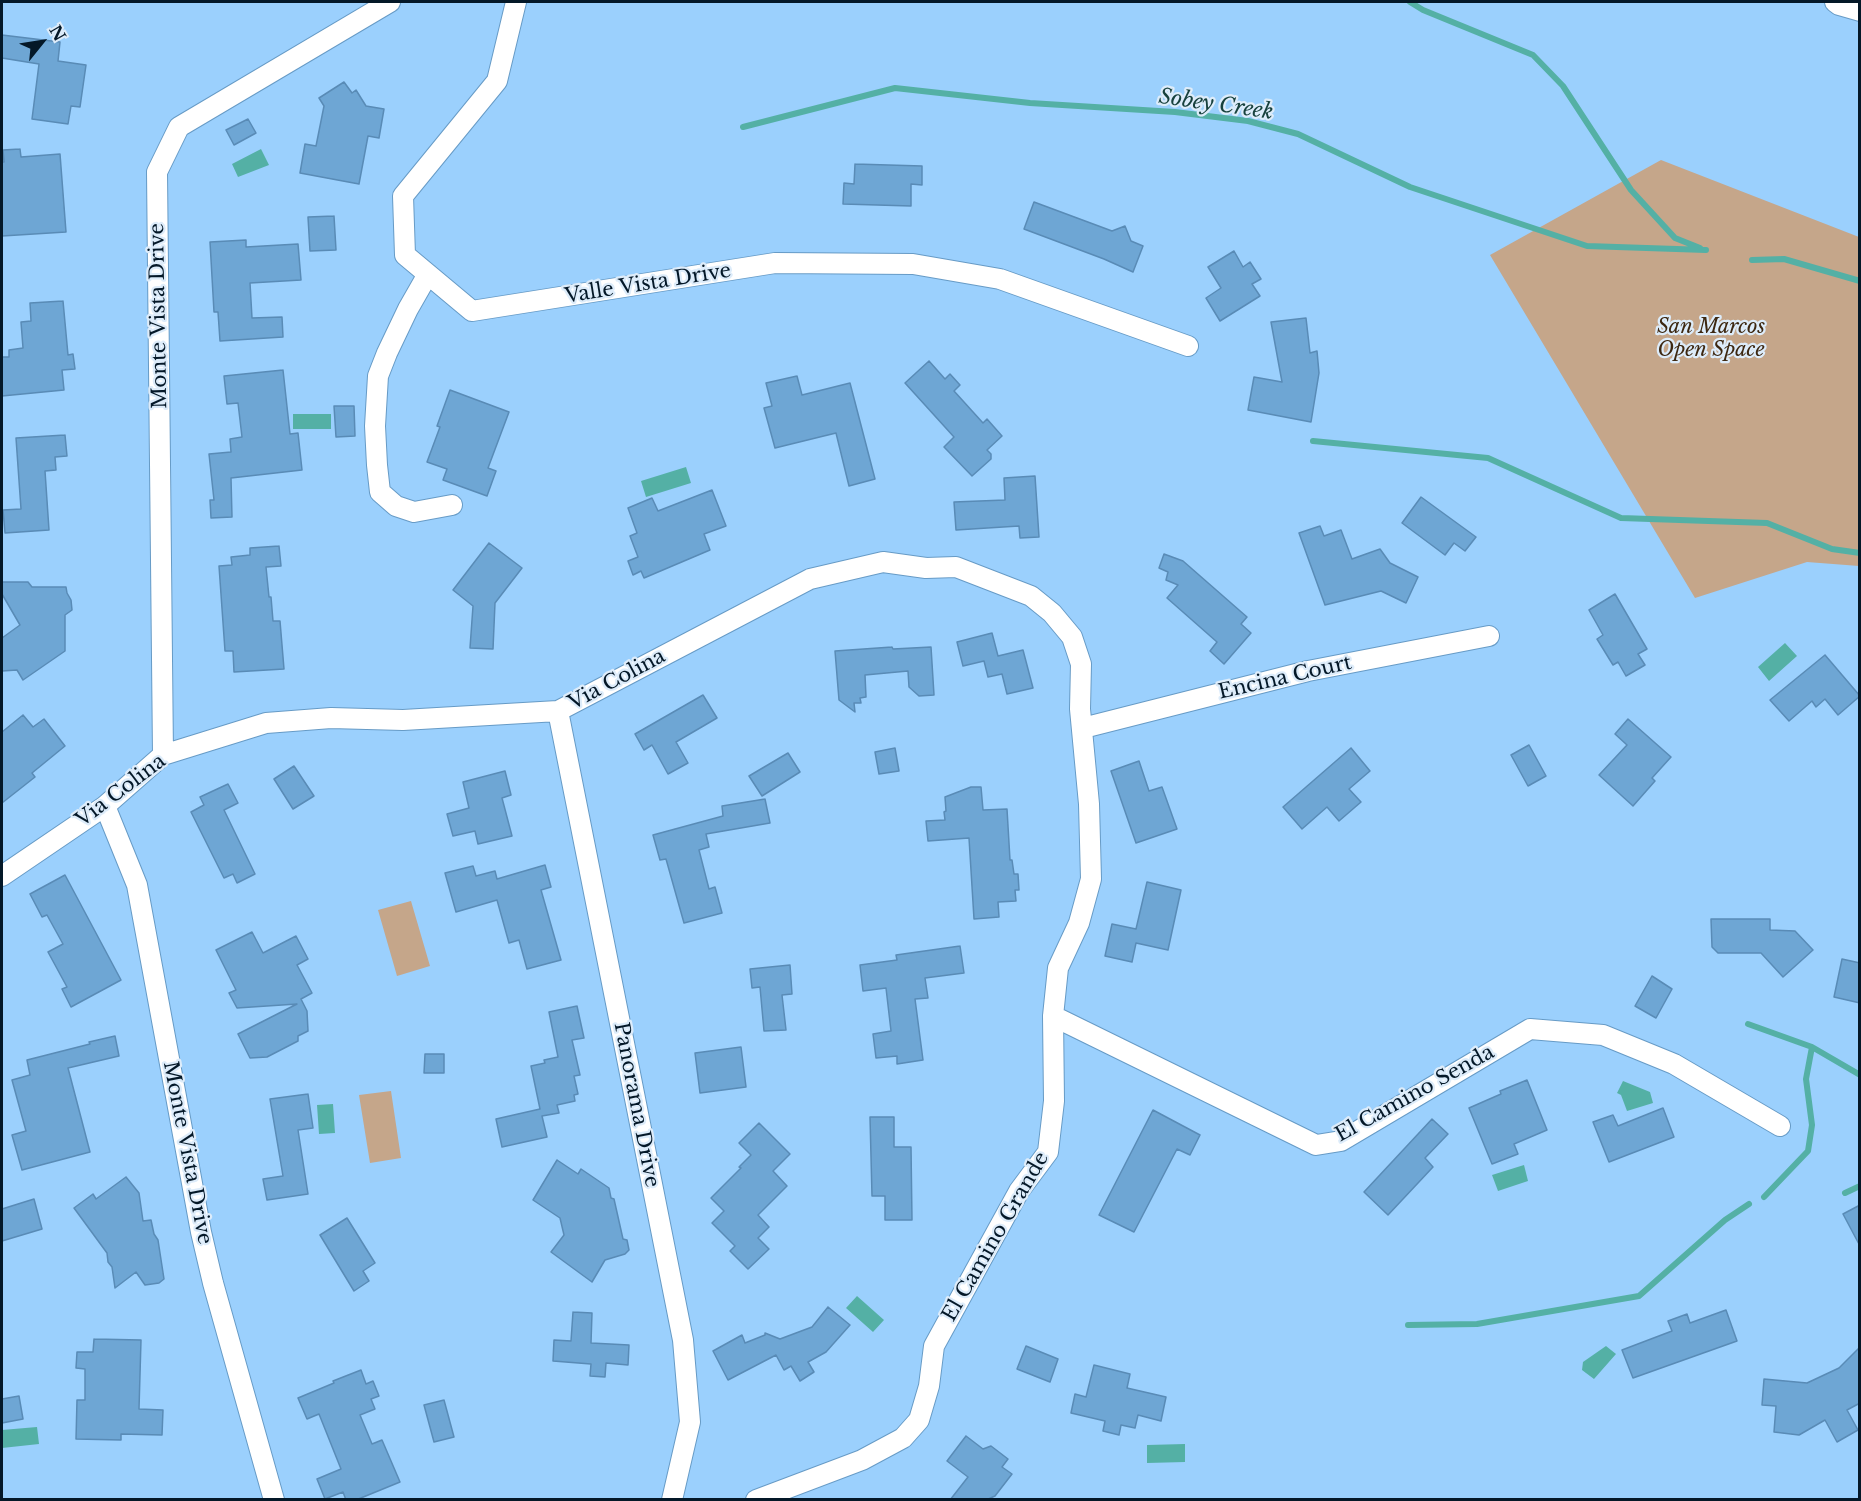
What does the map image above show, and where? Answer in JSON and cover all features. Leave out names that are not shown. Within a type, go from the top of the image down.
[{"type":"street","name":"Monte Vista Drive","points":[[163,755],[157,172],[179,127],[390,2]]},
{"type":"street","name":"Valle Vista Drive","points":[[516,2],[497,81],[403,196],[405,255],[472,311],[775,263],[913,264],[1000,279],[1188,346]]},
{"type":"street","points":[[1835,2],[1860,11]]},
{"type":"street","points":[[428,274],[395,336],[378,376],[375,426],[378,474],[380,492],[396,506],[414,512],[452,505]]},
{"type":"street","name":"Via Colina","points":[[2,876],[105,806],[163,755],[266,723],[331,718],[403,720],[558,711],[810,579],[883,562],[926,568],[956,567],[1031,596],[1052,613],[1072,637],[1082,664],[1080,709],[1083,728]]},
{"type":"street","name":"Encina Court","points":[[1083,728],[1308,671],[1489,636]]},
{"type":"street","name":"Panorama Drive","points":[[558,711],[683,1340],[690,1422],[672,1500]]},
{"type":"street","name":"El Camino Grande","points":[[756,1500],[862,1460],[903,1438],[919,1420],[929,1386],[934,1346],[1019,1191],[1048,1152],[1054,1101],[1053,1016],[1058,968],[1079,923],[1091,879],[1089,804],[1083,728]]},
{"type":"street","name":"Monte Vista Drive","points":[[105,806],[137,885],[201,1232],[213,1283],[274,1500]]},
{"type":"street","name":"El Camino Senda","points":[[1053,1016],[1316,1145],[1341,1141],[1530,1029],[1603,1035],[1674,1064],[1780,1126]]},
{"type":"green space","name":"San Marcos Open Space","points":[[1661,160],[1859,237],[1859,566],[1807,562],[1695,598],[1490,255]]},
{"type":"green space","points":[[411,901],[430,966],[397,976],[378,910]]},
{"type":"green space","points":[[391,1091],[401,1158],[370,1163],[359,1095]]},
{"type":"shaded area","points":[[261,149],[269,165],[238,177],[232,164]]},
{"type":"shaded area","points":[[293,414],[331,414],[331,429],[293,429]]},
{"type":"shaded area","points":[[686,467],[691,483],[646,497],[641,481]]},
{"type":"shaded area","points":[[1785,643],[1797,656],[1769,681],[1758,667]]},
{"type":"shaded area","points":[[1623,1081],[1650,1092],[1653,1103],[1627,1111],[1621,1095],[1617,1093]]},
{"type":"shaded area","points":[[333,1104],[335,1133],[319,1134],[317,1105]]},
{"type":"shaded area","points":[[1524,1165],[1528,1181],[1498,1191],[1492,1175]]},
{"type":"shaded area","points":[[857,1296],[884,1320],[873,1332],[846,1308]]},
{"type":"shaded area","points":[[1606,1346],[1616,1354],[1594,1379],[1582,1370],[1583,1362]]},
{"type":"shaded area","points":[[37,1427],[39,1444],[2,1448],[2,1430]]},
{"type":"shaded area","points":[[1185,1444],[1185,1462],[1147,1463],[1147,1445]]},
{"type":"building","points":[[2,35],[60,42],[58,61],[86,65],[80,107],[71,106],[68,124],[32,119],[39,64],[2,58]]},
{"type":"building","points":[[344,82],[352,93],[356,90],[366,106],[384,109],[379,138],[368,136],[359,184],[300,173],[305,144],[316,146],[324,106],[319,98]]},
{"type":"building","points":[[248,119],[256,133],[234,145],[226,130]]},
{"type":"building","points":[[20,149],[21,157],[60,154],[66,232],[2,236],[3,150]]},
{"type":"building","points":[[855,164],[922,166],[922,185],[911,184],[911,206],[843,204],[844,183],[854,184]]},
{"type":"building","points":[[1034,202],[1112,231],[1125,226],[1131,241],[1143,246],[1133,272],[1024,229]]},
{"type":"building","points":[[334,216],[336,250],[310,251],[308,217]]},
{"type":"building","points":[[246,240],[246,247],[298,244],[301,280],[250,283],[252,318],[282,317],[283,337],[220,341],[218,312],[214,312],[210,242]]},
{"type":"building","points":[[1234,251],[1243,267],[1250,262],[1261,279],[1252,284],[1260,296],[1220,321],[1206,298],[1221,288],[1208,267]]},
{"type":"building","points":[[63,301],[68,355],[73,354],[75,369],[62,370],[64,390],[2,396],[2,357],[9,357],[9,350],[23,348],[21,322],[31,321],[30,303]]},
{"type":"building","points":[[1306,318],[1310,353],[1317,351],[1319,373],[1311,422],[1248,410],[1254,377],[1282,382],[1271,322]]},
{"type":"building","points":[[929,361],[945,379],[950,374],[960,385],[954,391],[983,423],[987,419],[1002,436],[987,450],[991,454],[991,459],[972,476],[944,447],[954,437],[905,383]]},
{"type":"building","points":[[283,370],[290,434],[298,433],[302,470],[231,478],[232,517],[211,518],[210,500],[214,500],[209,454],[231,452],[230,439],[242,437],[238,403],[227,404],[224,376]]},
{"type":"building","points":[[797,376],[802,395],[850,383],[875,479],[849,486],[836,433],[775,448],[764,408],[772,406],[766,383]]},
{"type":"building","points":[[450,390],[509,412],[488,468],[496,471],[487,496],[443,480],[447,469],[427,462]]},
{"type":"building","points":[[334,406],[354,406],[355,436],[336,437]]},
{"type":"building","points":[[65,435],[67,456],[55,457],[56,470],[45,471],[49,530],[5,533],[3,510],[21,509],[16,438]]},
{"type":"building","points":[[1035,476],[1039,537],[1020,538],[1019,526],[956,530],[954,502],[1005,500],[1004,478]]},
{"type":"building","points":[[712,490],[726,526],[704,534],[710,550],[644,578],[641,571],[633,575],[628,561],[638,557],[630,536],[637,533],[628,508],[652,498],[658,511]]},
{"type":"building","points":[[1421,497],[1476,537],[1465,551],[1454,543],[1445,555],[1402,523]]},
{"type":"building","points":[[1320,526],[1324,536],[1341,530],[1352,559],[1380,549],[1390,563],[1418,577],[1406,603],[1381,591],[1325,605],[1299,533]]},
{"type":"building","points":[[489,543],[522,568],[495,603],[493,649],[470,648],[473,606],[453,590]]},
{"type":"building","points":[[279,546],[281,566],[266,567],[273,621],[280,621],[284,669],[234,672],[233,651],[225,651],[219,566],[232,565],[231,557],[250,555],[250,548]]},
{"type":"building","points":[[1164,554],[1183,561],[1247,617],[1241,624],[1251,633],[1224,664],[1210,651],[1217,642],[1167,598],[1178,585],[1166,580],[1168,572],[1159,568]]},
{"type":"building","points":[[2,582],[28,582],[32,587],[66,587],[71,600],[72,610],[65,615],[65,651],[23,680],[17,670],[2,671],[2,638],[20,625],[2,594]]},
{"type":"building","points":[[1615,594],[1647,649],[1638,654],[1645,665],[1626,676],[1618,662],[1613,665],[1597,639],[1603,635],[1589,610]]},
{"type":"building","points":[[992,633],[998,656],[1023,650],[1033,688],[1007,694],[1002,674],[988,677],[984,661],[963,666],[957,642]]},
{"type":"building","points":[[892,647],[893,649],[931,647],[934,695],[919,696],[909,687],[908,671],[865,675],[866,697],[860,698],[861,703],[854,703],[855,712],[839,700],[835,651]]},
{"type":"building","points":[[1825,655],[1860,696],[1838,715],[1825,699],[1816,707],[1812,701],[1789,721],[1770,700]]},
{"type":"building","points":[[703,695],[717,718],[676,742],[688,763],[668,774],[652,745],[644,750],[635,734]]},
{"type":"building","points":[[23,715],[33,727],[44,719],[65,746],[32,773],[35,777],[2,803],[2,732]]},
{"type":"building","points":[[1628,719],[1671,757],[1652,778],[1655,781],[1633,806],[1599,775],[1627,745],[1615,734]]},
{"type":"building","points":[[1529,745],[1546,776],[1528,786],[1511,755]]},
{"type":"building","points":[[895,748],[899,771],[879,774],[875,752]]},
{"type":"building","points":[[1351,748],[1370,771],[1349,789],[1361,802],[1339,821],[1327,807],[1302,829],[1283,807]]},
{"type":"building","points":[[788,753],[800,772],[762,796],[749,776]]},
{"type":"building","points":[[1139,761],[1149,791],[1162,787],[1177,829],[1136,843],[1111,771]]},
{"type":"building","points":[[294,766],[314,796],[293,809],[274,779]]},
{"type":"building","points":[[505,771],[511,795],[502,798],[512,836],[478,844],[475,831],[453,836],[447,814],[469,808],[463,782]]},
{"type":"building","points":[[228,784],[238,803],[224,810],[255,874],[237,883],[233,874],[224,878],[191,812],[204,805],[200,797]]},
{"type":"building","points":[[971,787],[981,787],[983,810],[1007,809],[1010,860],[1012,860],[1014,874],[1018,874],[1019,890],[1015,890],[1016,901],[998,902],[999,917],[974,919],[969,838],[928,841],[926,821],[945,820],[945,797]]},
{"type":"building","points":[[765,799],[770,823],[706,834],[709,847],[699,850],[709,889],[715,887],[722,913],[684,923],[666,859],[660,860],[653,835],[723,816],[722,806]]},
{"type":"building","points":[[545,865],[551,887],[541,890],[561,960],[527,969],[519,940],[509,943],[497,900],[456,912],[445,873],[473,866],[476,876],[495,871],[497,879]]},
{"type":"building","points":[[65,875],[121,980],[71,1007],[62,989],[67,987],[48,952],[63,944],[47,915],[42,917],[30,894]]},
{"type":"building","points":[[1147,882],[1181,890],[1168,950],[1136,943],[1132,962],[1105,956],[1112,924],[1136,929]]},
{"type":"building","points":[[1711,919],[1770,919],[1770,930],[1795,931],[1813,950],[1783,977],[1761,953],[1718,953],[1712,947]]},
{"type":"building","points":[[252,932],[263,953],[296,936],[308,959],[297,965],[312,993],[301,999],[307,1011],[308,1031],[298,1036],[298,1041],[267,1057],[250,1058],[238,1034],[297,1004],[237,1008],[229,993],[236,990],[216,950]]},
{"type":"building","points":[[960,946],[964,973],[925,978],[928,998],[915,999],[923,1060],[897,1064],[897,1056],[876,1058],[873,1034],[891,1031],[886,988],[863,991],[860,965],[897,960],[896,955]]},
{"type":"building","points":[[1842,959],[1860,963],[1860,1003],[1834,997]]},
{"type":"building","points":[[790,965],[792,994],[782,995],[786,1030],[764,1031],[760,987],[752,988],[750,969]]},
{"type":"building","points":[[1652,976],[1672,989],[1656,1018],[1635,1006]]},
{"type":"building","points":[[577,1006],[584,1038],[572,1040],[580,1075],[574,1076],[578,1094],[574,1095],[575,1101],[557,1105],[559,1113],[542,1116],[547,1137],[502,1147],[496,1119],[540,1109],[531,1066],[558,1057],[549,1012]]},
{"type":"building","points":[[115,1036],[119,1056],[68,1068],[90,1152],[22,1170],[12,1135],[26,1131],[12,1080],[30,1075],[27,1060]]},
{"type":"building","points":[[741,1047],[746,1087],[700,1093],[695,1053]]},
{"type":"building","points":[[425,1054],[444,1054],[444,1073],[424,1073]]},
{"type":"building","points":[[1527,1080],[1547,1130],[1514,1144],[1518,1154],[1492,1164],[1469,1108],[1501,1094],[1500,1091]]},
{"type":"building","points":[[308,1094],[313,1128],[298,1130],[308,1194],[267,1200],[263,1179],[283,1176],[270,1099]]},
{"type":"building","points":[[1663,1108],[1674,1137],[1609,1162],[1593,1122],[1613,1115],[1618,1126]]},
{"type":"building","points":[[1153,1110],[1200,1135],[1190,1155],[1177,1149],[1134,1232],[1099,1215]]},
{"type":"building","points":[[870,1117],[894,1117],[894,1147],[911,1147],[912,1220],[885,1220],[885,1196],[872,1196]]},
{"type":"building","points":[[1432,1119],[1448,1134],[1425,1158],[1433,1167],[1388,1215],[1364,1192]]},
{"type":"building","points":[[759,1123],[790,1154],[773,1171],[787,1186],[758,1215],[769,1227],[758,1238],[769,1249],[748,1269],[730,1251],[735,1246],[712,1223],[724,1211],[711,1198],[751,1155],[739,1143]]},
{"type":"building","points":[[557,1160],[578,1174],[581,1169],[609,1188],[611,1198],[614,1199],[623,1239],[627,1240],[629,1250],[625,1254],[605,1260],[592,1282],[551,1252],[564,1235],[560,1218],[533,1200]]},
{"type":"building","points":[[126,1177],[139,1193],[143,1221],[151,1220],[158,1240],[164,1279],[159,1283],[145,1285],[136,1272],[115,1288],[107,1253],[74,1208],[93,1194],[96,1199]]},
{"type":"building","points":[[34,1199],[42,1229],[2,1241],[2,1209]]},
{"type":"building","points":[[1860,1205],[1860,1246],[1843,1214]]},
{"type":"building","points":[[347,1218],[375,1263],[363,1271],[369,1281],[354,1291],[320,1235]]},
{"type":"building","points":[[828,1307],[850,1325],[826,1352],[808,1362],[814,1372],[800,1381],[791,1366],[784,1370],[776,1355],[728,1380],[713,1351],[742,1335],[745,1343],[765,1333],[780,1339],[812,1327]]},
{"type":"building","points":[[1726,1310],[1737,1341],[1633,1378],[1622,1350],[1672,1331],[1668,1321],[1687,1314],[1690,1323]]},
{"type":"building","points":[[573,1312],[592,1313],[591,1343],[629,1345],[628,1365],[606,1363],[605,1377],[590,1376],[591,1364],[553,1361],[554,1340],[571,1341]]},
{"type":"building","points":[[94,1339],[141,1340],[139,1409],[163,1410],[162,1435],[121,1434],[121,1440],[76,1439],[77,1400],[85,1400],[85,1369],[76,1368],[77,1352],[93,1352]]},
{"type":"building","points":[[1026,1346],[1058,1359],[1050,1382],[1017,1369]]},
{"type":"building","points":[[1860,1347],[1860,1403],[1847,1410],[1858,1430],[1837,1442],[1825,1420],[1799,1435],[1774,1432],[1776,1406],[1762,1405],[1764,1379],[1807,1383],[1839,1368]]},
{"type":"building","points":[[1094,1365],[1130,1374],[1127,1388],[1166,1397],[1161,1421],[1138,1415],[1135,1428],[1121,1425],[1119,1435],[1103,1431],[1105,1421],[1071,1413],[1075,1394],[1086,1397]]},
{"type":"building","points":[[361,1370],[366,1384],[373,1381],[379,1396],[371,1399],[375,1409],[360,1415],[372,1444],[382,1440],[400,1482],[356,1500],[346,1500],[343,1492],[325,1499],[317,1479],[341,1469],[319,1414],[307,1419],[298,1398]]},
{"type":"building","points":[[19,1396],[23,1419],[2,1423],[2,1399]]},
{"type":"building","points":[[444,1400],[454,1437],[434,1442],[424,1405]]},
{"type":"building","points":[[966,1436],[983,1449],[991,1446],[1008,1459],[1002,1467],[1012,1474],[995,1496],[986,1500],[950,1500],[968,1477],[947,1461]]},
{"type":"waterway","points":[[1410,2],[1423,10],[1533,55],[1563,86],[1631,190],[1675,238],[1700,248]]},
{"type":"waterway","name":"Sobey Creek","points":[[743,127],[895,88],[1030,103],[1175,112],[1248,121],[1298,134],[1410,187],[1587,246],[1706,250]]},
{"type":"waterway","name":"Sobey Creek","points":[[1752,260],[1784,259],[1860,281]]},
{"type":"waterway","points":[[1313,441],[1488,458],[1621,518],[1767,523],[1832,549],[1860,553]]},
{"type":"waterway","points":[[1748,1024],[1812,1047],[1860,1075]]},
{"type":"waterway","points":[[1764,1197],[1808,1151],[1812,1125],[1806,1079],[1812,1047]]},
{"type":"waterway","points":[[1845,1193],[1860,1186]]},
{"type":"waterway","points":[[1408,1325],[1477,1324],[1639,1296],[1725,1220],[1749,1204]]}]
